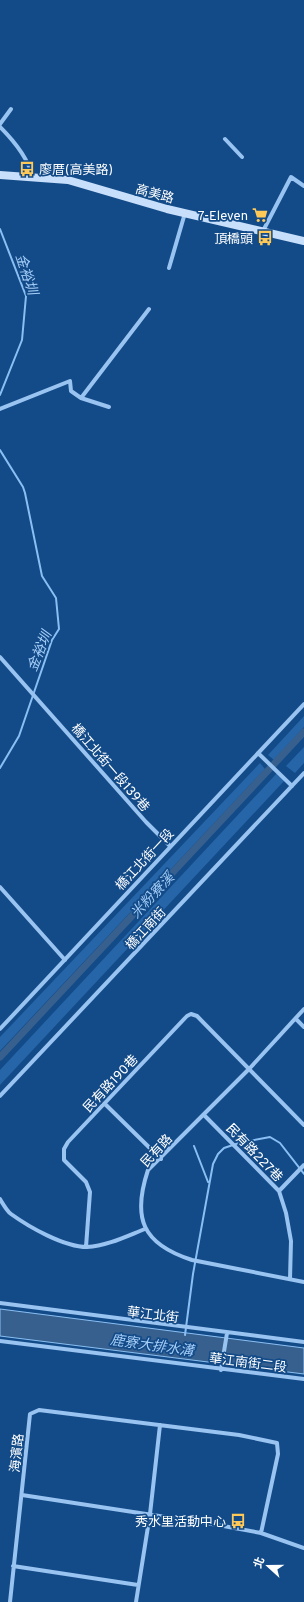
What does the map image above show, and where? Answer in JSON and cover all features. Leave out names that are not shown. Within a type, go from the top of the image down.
[{"type":"street","points":[[0,124],[11,109]]},
{"type":"street","points":[[0,127],[13,140],[30,168],[32,176]]},
{"type":"street","points":[[225,139],[242,158]]},
{"type":"street","name":"高美路","points":[[0,175],[32,176],[84,184],[185,213],[304,241]]},
{"type":"street","points":[[263,231],[292,177],[304,186]]},
{"type":"street","points":[[169,268],[185,213]]},
{"type":"street","points":[[81,398],[149,309]]},
{"type":"street","points":[[0,409],[70,381],[71,391],[81,398],[109,406]]},
{"type":"street","name":"橋江北街一段139巷","points":[[0,657],[39,699],[141,816],[170,846]]},
{"type":"street","name":"橋江北街一段","points":[[0,1029],[65,960],[86,935],[304,704]]},
{"type":"street","points":[[258,753],[292,786]]},
{"type":"street","name":"橋江南街","points":[[0,1096],[304,773]]},
{"type":"street","points":[[0,887],[65,960]]},
{"type":"street","name":"民有路","points":[[145,1229],[141,1210],[141,1191],[148,1170],[161,1159],[250,1068],[304,1010]]},
{"type":"street","name":"民有路190巷","points":[[86,1247],[90,1192],[86,1182],[64,1160],[63,1155],[68,1142],[105,1104],[182,1019],[191,1014],[196,1016],[250,1068]]},
{"type":"street","points":[[296,1018],[304,1027]]},
{"type":"street","points":[[250,1068],[304,1125]]},
{"type":"street","points":[[105,1104],[161,1159]]},
{"type":"street","name":"民有路227巷","points":[[204,1114],[279,1191],[286,1213],[291,1241],[290,1279]]},
{"type":"street","points":[[279,1191],[304,1164]]},
{"type":"street","points":[[0,1199],[10,1213],[42,1233],[64,1242],[86,1247],[108,1244],[145,1229],[160,1245],[177,1255],[192,1260],[304,1282]]},
{"type":"street","name":"華江北街","points":[[0,1303],[227,1335],[304,1342]]},
{"type":"street","points":[[221,1368],[227,1335]]},
{"type":"street","name":"華江南街二段","points":[[0,1341],[304,1379]]},
{"type":"street","name":"海濱路","points":[[22,1495],[30,1414],[39,1410],[239,1436],[277,1443],[278,1454],[261,1533]]},
{"type":"street","points":[[136,1602],[150,1514],[160,1425]]},
{"type":"street","points":[[10,1602],[22,1495],[150,1514],[261,1533],[304,1548]]},
{"type":"street","points":[[13,1566],[138,1585]]},
{"type":"shaded area","points":[[304,716],[304,727],[274,760],[268,755]]},
{"type":"shaded area","points":[[304,747],[304,763],[295,773],[286,766]]},
{"type":"shaded area","points":[[260,763],[265,769],[0,1051],[0,1037]]},
{"type":"shaded area","points":[[277,773],[285,780],[0,1085],[0,1070]]},
{"type":"water","name":"鹿寮大排水溝","points":[[0,1309],[304,1348],[304,1374],[0,1336]]},
{"type":"waterway","name":"金裕圳","points":[[0,229],[26,296],[22,340],[0,395]]},
{"type":"waterway","name":"金裕圳","points":[[0,450],[23,487],[25,493],[42,576],[56,598],[59,629],[52,640],[19,736],[0,768]]},
{"type":"waterway","name":"米粉寮溪","points":[[0,1057],[304,732]]},
{"type":"waterway","name":"鹿寮大排水溝","points":[[185,1335],[193,1274],[213,1164],[218,1154],[224,1148],[239,1143],[270,1137],[280,1143],[304,1174]]},
{"type":"waterway","points":[[194,1146],[208,1182]]},
{"type":"place","name":"廖厝(高美路)","points":[[27,169]]},
{"type":"place","name":"7-Eleven","points":[[260,215]]},
{"type":"place","name":"頂橋頭","points":[[265,238]]},
{"type":"place","name":"秀水里活動中心","points":[[238,1521]]}]
